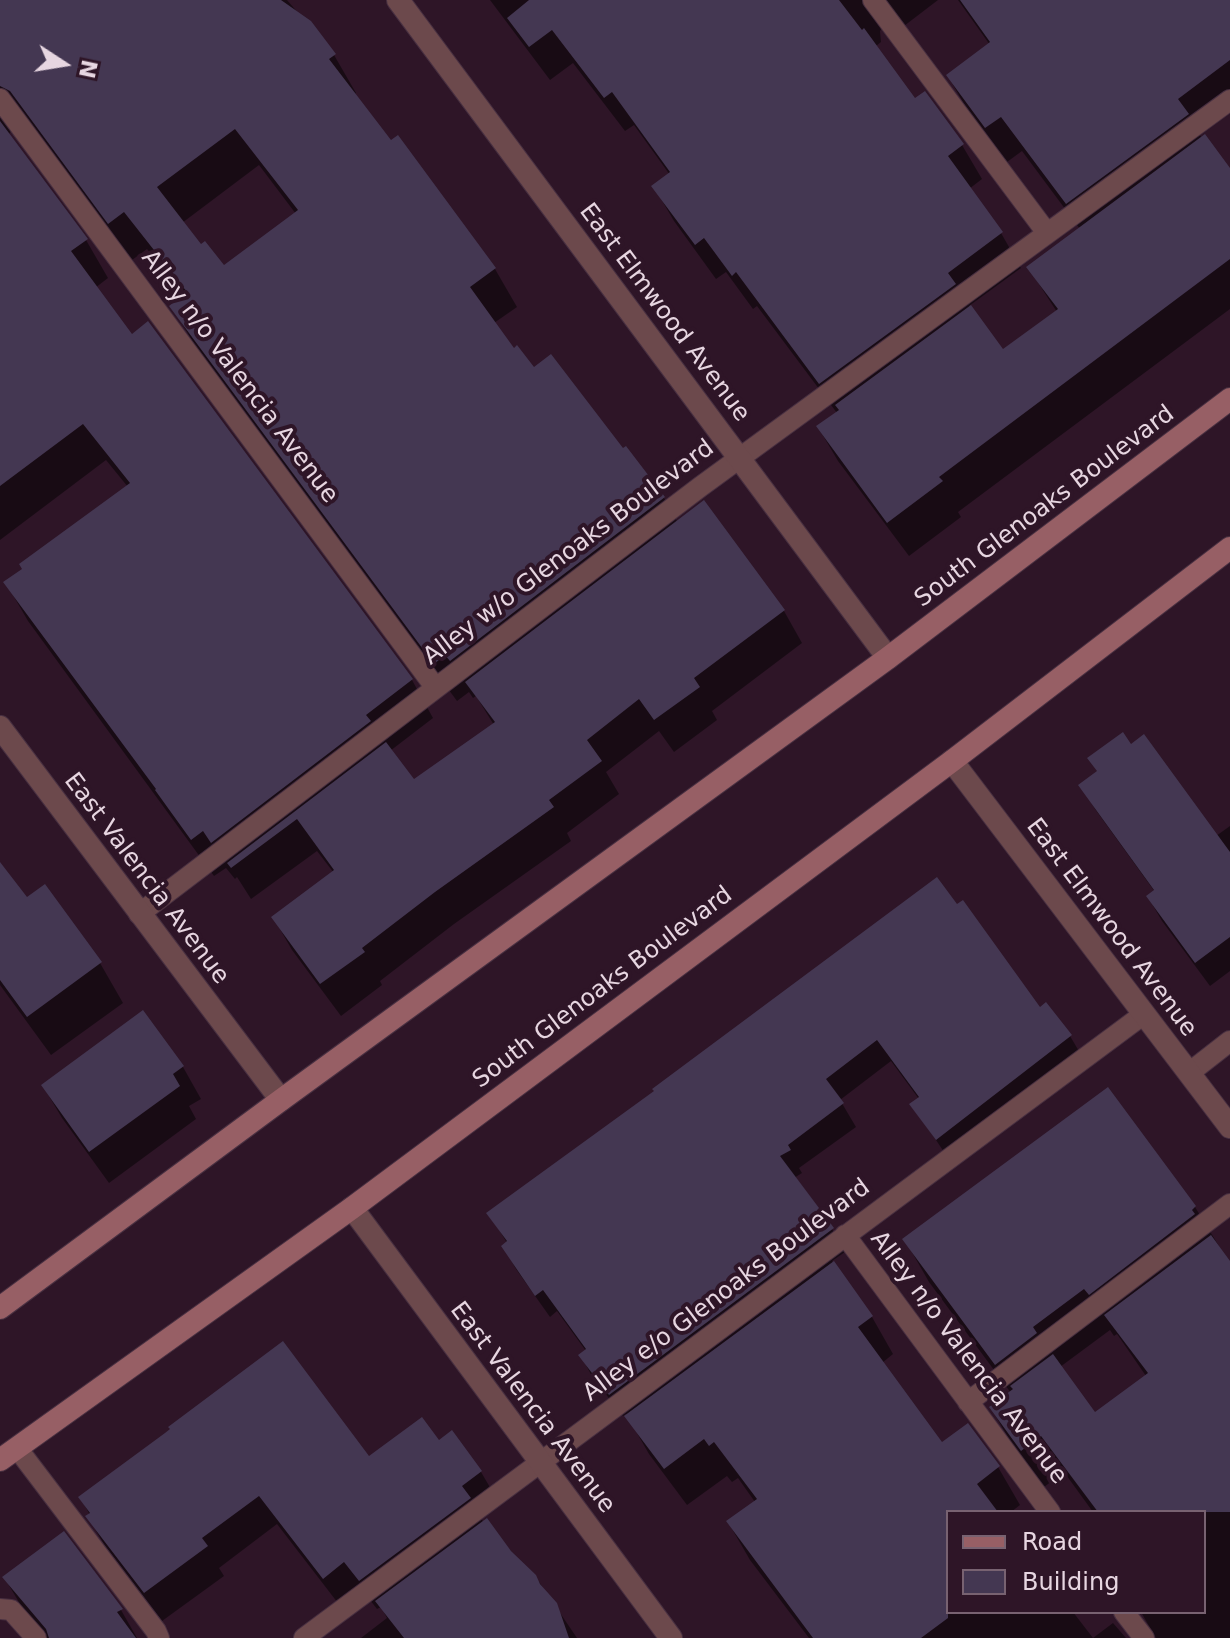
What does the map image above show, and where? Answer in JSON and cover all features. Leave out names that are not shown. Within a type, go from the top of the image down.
[{"type":"main road","name":"South Glenoaks Boulevard","points":[[0,1308],[888,658],[1230,399]]},
{"type":"main road","name":"South Glenoaks Boulevard","points":[[8,1454],[352,1208],[952,761],[1230,548]]},
{"type":"street","name":"East Elmwood Avenue","points":[[398,0],[888,658]]},
{"type":"street","name":"East Valencia Avenue","points":[[0,727],[281,1100]]},
{"type":"street","name":"East Elmwood Avenue","points":[[952,761],[1230,1127]]},
{"type":"street","name":"East Valencia Avenue","points":[[352,1208],[671,1638]]},
{"type":"lane","points":[[873,0],[1047,233]]},
{"type":"lane","name":"Alley n/o Valencia Avenue","points":[[0,99],[435,687]]},
{"type":"lane","name":"Alley w/o Glenoaks Boulevard","points":[[139,914],[739,458],[1230,100]]},
{"type":"lane","name":"Alley e/o Glenoaks Boulevard","points":[[304,1638],[1144,1014]]},
{"type":"lane","points":[[1189,1073],[1230,1041]]},
{"type":"lane","points":[[968,1402],[1230,1204]]},
{"type":"lane","name":"Alley n/o Valencia Avenue","points":[[845,1235],[1049,1510]]},
{"type":"lane","points":[[8,1454],[159,1638]]},
{"type":"lane","points":[[0,1609],[11,1610],[36,1638]]},
{"type":"lane","points":[[1126,1614],[1144,1638]]},
{"type":"building","points":[[0,0],[281,0],[311,21],[336,54],[329,59],[391,140],[398,135],[496,268],[470,287],[514,348],[517,345],[534,367],[551,354],[665,497],[450,661],[445,655],[434,664],[169,306],[187,292],[124,212],[108,224],[10,91],[0,86]],"holes":[[[235,129],[298,210],[224,265],[205,241],[201,244],[157,187]]]},
{"type":"building","points":[[529,0],[839,0],[862,30],[864,28],[915,98],[925,91],[964,144],[948,156],[1003,232],[948,273],[956,284],[819,384],[736,272],[732,276],[704,238],[695,245],[651,186],[670,172],[612,92],[604,98],[552,30],[529,47],[507,18]]},
{"type":"building","points":[[960,0],[1230,0],[1230,60],[1178,99],[1189,114],[1066,204],[1001,117],[985,128],[946,75],[990,42]]},
{"type":"building","points":[[0,121],[88,239],[71,251],[132,334],[148,321],[413,679],[366,715],[371,721],[211,843],[203,831],[191,840],[3,582],[22,569],[19,564],[130,483],[83,424],[0,486]]},
{"type":"building","points":[[1205,134],[1230,168],[1230,259],[939,477],[943,481],[887,523],[816,426],[839,410],[835,405],[971,305],[1003,349],[1058,309],[1026,267]]},
{"type":"building","points":[[704,500],[785,610],[694,678],[700,687],[654,720],[639,699],[587,740],[602,761],[549,800],[554,807],[435,892],[362,948],[365,952],[320,984],[271,917],[334,870],[297,819],[231,868],[227,863],[386,742],[414,779],[495,722],[465,682]]},
{"type":"building","points":[[1123,732],[1131,744],[1144,734],[1230,852],[1230,937],[1195,963],[1146,896],[1154,890],[1078,785],[1097,771],[1087,758]]},
{"type":"building","points":[[0,862],[27,897],[45,884],[102,962],[27,1017],[0,980]]},
{"type":"building","points":[[937,877],[957,904],[963,900],[1040,1007],[1046,1002],[1072,1035],[936,1140],[909,1104],[919,1097],[877,1040],[826,1079],[844,1103],[788,1145],[791,1150],[780,1156],[834,1228],[609,1395],[578,1355],[586,1349],[543,1290],[535,1296],[501,1246],[507,1241],[486,1213],[654,1091],[652,1089]]},
{"type":"building","points":[[143,1010],[184,1066],[173,1074],[180,1086],[89,1152],[41,1085]]},
{"type":"building","points":[[1108,1087],[1196,1206],[1192,1210],[1195,1214],[1089,1295],[1084,1289],[1033,1327],[1037,1333],[995,1365],[902,1239]]},
{"type":"building","points":[[1211,1235],[1230,1261],[1230,1512],[1096,1510],[1041,1436],[1021,1451],[989,1407],[1013,1389],[1010,1386],[1053,1354],[1095,1412],[1148,1373],[1104,1315]]},
{"type":"building","points":[[834,1261],[873,1316],[858,1327],[942,1442],[968,1423],[1000,1466],[977,1484],[996,1510],[946,1510],[948,1618],[921,1638],[813,1638],[726,1521],[757,1499],[714,1442],[709,1446],[704,1439],[664,1469],[624,1416]]},
{"type":"building","points":[[283,1341],[369,1456],[422,1417],[439,1440],[452,1430],[482,1471],[462,1486],[471,1498],[359,1581],[344,1562],[323,1579],[259,1496],[202,1538],[208,1546],[144,1593],[85,1516],[90,1513],[78,1497]]},
{"type":"building","points":[[487,1518],[511,1551],[536,1575],[557,1603],[569,1638],[404,1638],[375,1601]]},
{"type":"building","points":[[64,1531],[123,1609],[117,1612],[136,1638],[49,1638],[46,1629],[2,1577]]}]
